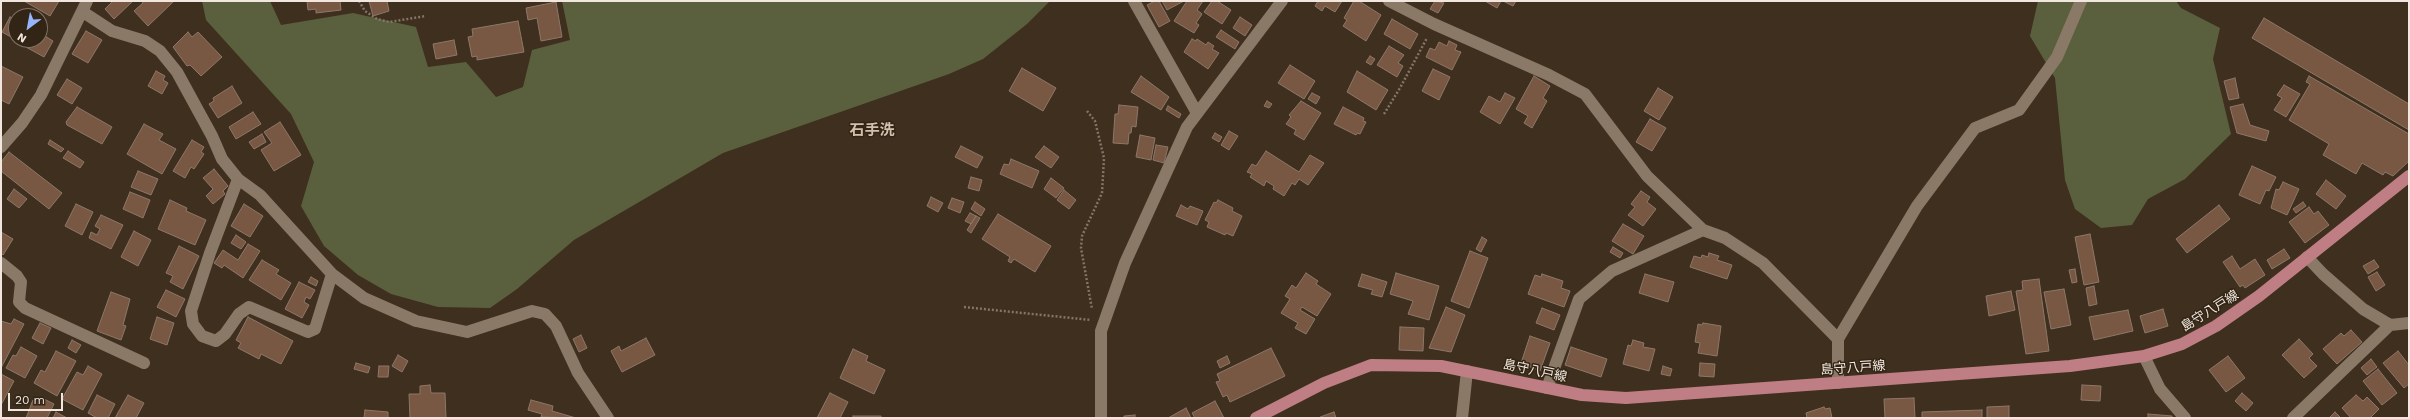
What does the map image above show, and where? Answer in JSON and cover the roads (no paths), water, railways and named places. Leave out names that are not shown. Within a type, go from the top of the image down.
[{"type":"main road","name":"島守八戸線","points":[[1256,418],[1324,383],[1371,365],[1441,366],[1467,370],[1582,395],[1626,398],[2070,366],[2144,356],[2182,344],[2216,326],[2307,257],[2409,176]]},
{"type":"street","points":[[1134,1],[1197,113]]},
{"type":"street","points":[[1101,418],[1101,331],[1125,264],[1187,127],[1282,1]]},
{"type":"street","points":[[1389,1],[1434,24],[1549,75],[1585,94],[1646,176],[1703,230],[1725,238],[1763,263],[1838,339]]},
{"type":"street","points":[[1838,383],[1838,339],[1917,206],[1975,128],[2018,110],[2057,57],[2081,1]]},
{"type":"street","points":[[1,147],[22,123],[41,96],[85,6],[112,31],[145,41],[160,51],[177,72],[212,136],[222,159],[238,179],[260,195],[332,274],[364,298],[416,321],[467,332],[532,311],[545,314],[556,326],[578,373],[608,418]]},
{"type":"street","points":[[238,179],[210,253],[191,311],[193,324],[202,336],[216,341],[225,334],[239,314],[249,307],[308,332],[315,329],[332,274]]},
{"type":"street","points":[[1547,388],[1579,299],[1612,271],[1703,230]]},
{"type":"street","points":[[2307,257],[2323,274],[2363,309],[2390,325],[2409,323]]},
{"type":"street","points":[[1,263],[17,276],[21,282],[19,302],[25,308],[144,363]]},
{"type":"street","points":[[2293,418],[2390,325]]},
{"type":"street","points":[[2144,356],[2160,389],[2185,418]]},
{"type":"street","points":[[1462,418],[1467,370]]},
{"type":"district","name":"石手洗","points":[[872,131]]}]
